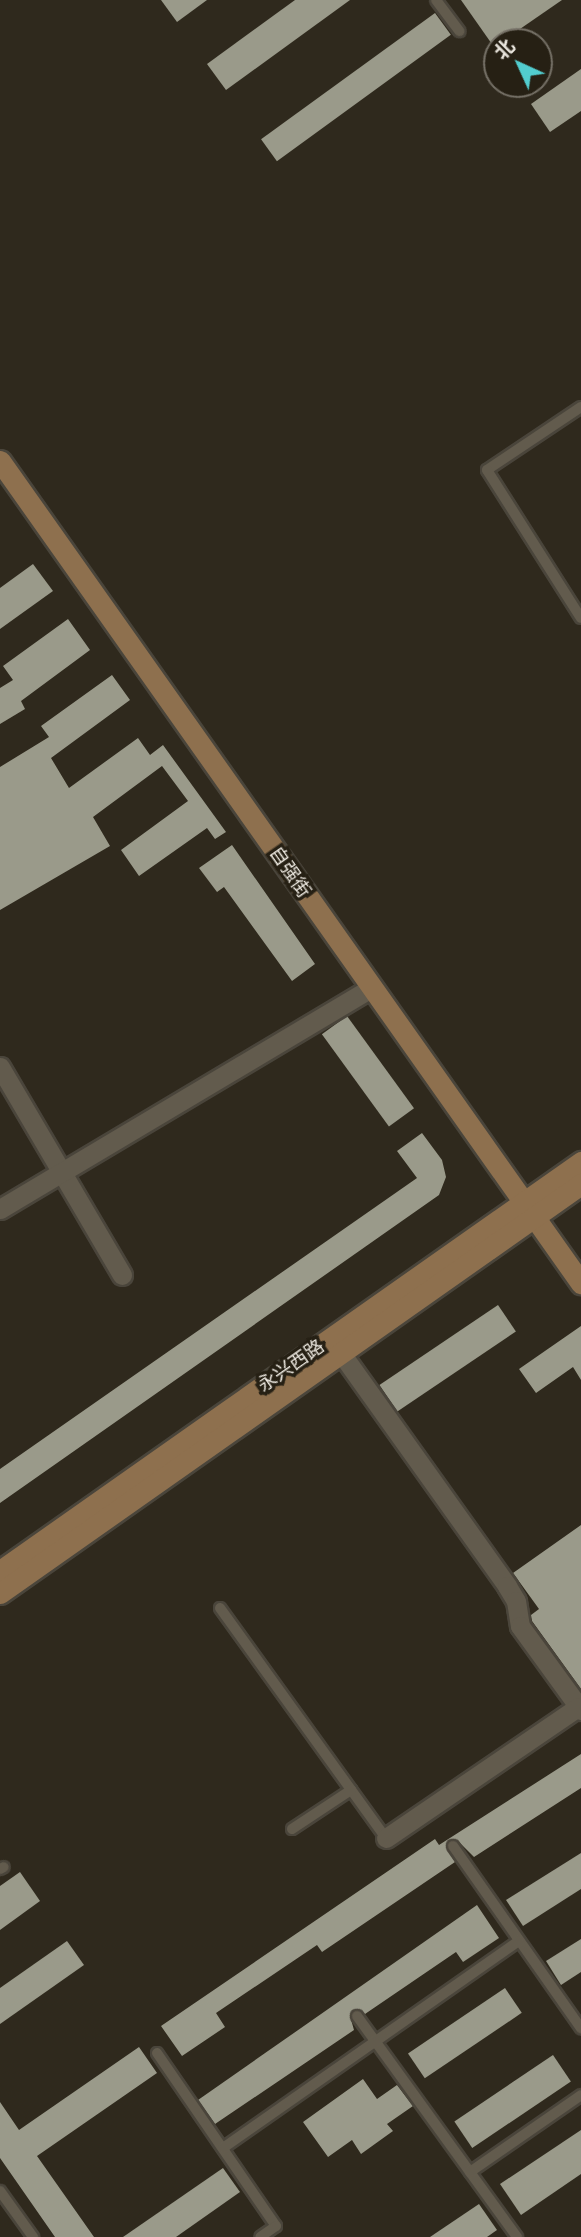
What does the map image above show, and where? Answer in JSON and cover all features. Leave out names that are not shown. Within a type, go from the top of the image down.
[{"type":"main road","name":"自强街","points":[[0,461],[581,1283]]},
{"type":"main road","name":"永兴西路","points":[[0,1593],[341,1353],[529,1210],[581,1162]]},
{"type":"main road","name":"永兴西路","points":[[0,1571],[529,1210],[581,1184]]},
{"type":"street","points":[[0,1209],[372,987]]},
{"type":"street","points":[[0,1067],[122,1275]]},
{"type":"street","points":[[341,1353],[507,1586],[516,1601],[520,1626],[580,1708],[386,1838]]},
{"type":"lane","points":[[436,0],[459,31]]},
{"type":"lane","points":[[581,407],[488,470],[581,618]]},
{"type":"lane","points":[[220,1608],[386,1838]]},
{"type":"lane","points":[[292,1829],[351,1790]]},
{"type":"lane","points":[[453,1846],[581,2028]]},
{"type":"lane","points":[[223,2148],[519,1941]]},
{"type":"lane","points":[[357,2016],[516,2236]]},
{"type":"lane","points":[[157,2053],[276,2226],[260,2237]]},
{"type":"lane","points":[[470,2172],[581,2095]]},
{"type":"lane","points":[[0,2190],[33,2237]]},
{"type":"building","points":[[161,0],[207,0],[177,22]]},
{"type":"building","points":[[295,0],[350,0],[226,90],[207,64]]},
{"type":"building","points":[[461,0],[562,0],[521,28],[483,28],[483,31]]},
{"type":"building","points":[[435,13],[451,35],[277,161],[261,139]]},
{"type":"building","points":[[581,69],[581,111],[550,132],[531,104],[540,98],[553,98],[553,89]]},
{"type":"building","points":[[33,564],[53,591],[0,629],[0,588]]},
{"type":"building","points":[[68,619],[90,650],[21,701],[25,709],[0,724],[0,688],[13,680],[3,666]]},
{"type":"building","points":[[112,675],[130,700],[51,758],[69,788],[138,738],[150,755],[163,745],[226,832],[215,839],[207,828],[139,876],[121,850],[188,801],[162,766],[93,817],[110,846],[0,910],[0,767],[49,737],[41,726]]},
{"type":"building","points":[[232,845],[315,964],[292,981],[224,887],[217,892],[199,868]]},
{"type":"building","points":[[347,1016],[414,1108],[389,1126],[322,1034]]},
{"type":"building","points":[[422,1133],[442,1160],[446,1177],[439,1195],[0,1503],[0,1469],[417,1178],[397,1151]]},
{"type":"building","points":[[498,1305],[516,1332],[397,1411],[379,1385]]},
{"type":"building","points":[[581,1326],[581,1380],[573,1367],[536,1393],[519,1369]]},
{"type":"building","points":[[581,1525],[581,1689],[532,1621],[531,1615],[539,1609],[513,1573]]},
{"type":"building","points":[[581,1754],[581,1788],[474,1857],[457,1840],[449,1840],[446,1847],[455,1862],[322,1952],[317,1945],[216,2013],[225,2027],[182,2056],[161,2026],[435,1839],[439,1845]]},
{"type":"building","points":[[581,1853],[581,1889],[523,1926],[506,1900]]},
{"type":"building","points":[[20,1872],[40,1901],[0,1930],[0,1886]]},
{"type":"building","points":[[477,1905],[499,1938],[463,1962],[456,1952],[365,2014],[353,2010],[350,2016],[354,2030],[215,2124],[198,2100]]},
{"type":"building","points":[[581,1939],[581,1972],[561,1985],[546,1961]]},
{"type":"building","points":[[67,1941],[84,1965],[0,2024],[0,1988]]},
{"type":"building","points":[[505,1988],[522,2013],[425,2078],[408,2053]]},
{"type":"building","points":[[139,2047],[157,2073],[37,2156],[94,2237],[55,2237],[0,2158],[0,2102],[19,2130]]},
{"type":"building","points":[[553,2055],[571,2082],[472,2148],[454,2122]]},
{"type":"building","points":[[363,2079],[377,2099],[397,2085],[413,2106],[387,2124],[393,2131],[361,2154],[352,2140],[328,2157],[303,2122]]},
{"type":"building","points":[[581,2130],[581,2174],[521,2215],[500,2184]]},
{"type":"building","points":[[223,2168],[240,2192],[176,2237],[123,2237]]},
{"type":"building","points":[[479,2204],[497,2230],[487,2237],[430,2237]]}]
